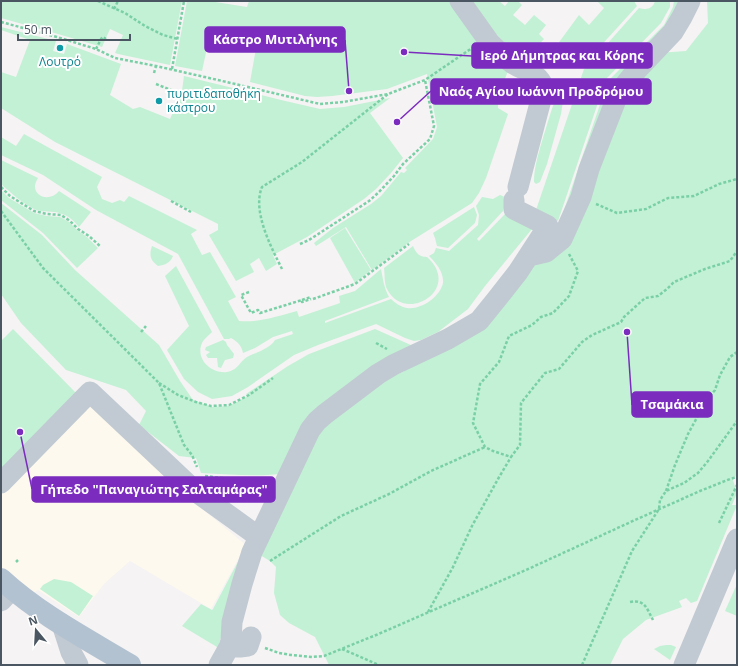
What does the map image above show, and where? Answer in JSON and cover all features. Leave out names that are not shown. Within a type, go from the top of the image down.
[{"type":"main road","points":[[5,590],[130,665]]},
{"type":"street","points":[[242,643],[231,641],[232,622],[252,552],[310,430],[317,421],[378,374],[393,365],[448,339],[479,320],[529,256],[548,226],[514,209],[516,194],[544,88],[541,80],[535,74],[505,58],[494,48],[460,1]]},
{"type":"street","points":[[529,256],[546,252],[562,239],[581,197],[589,170],[618,92],[673,32],[690,1]]},
{"type":"street","points":[[1,482],[90,392],[259,538]]},
{"type":"street","points":[[684,665],[737,539]]},
{"type":"street","points":[[62,624],[71,652],[78,665]]},
{"type":"street","points":[[218,665],[242,643]]},
{"type":"path","points":[[98,1],[125,13],[145,26],[163,35],[178,39]]},
{"type":"path","points":[[114,9],[118,1]]},
{"type":"path","points":[[172,69],[184,1]]},
{"type":"path","points":[[1,22],[96,49],[115,58],[172,69],[320,104],[343,102],[388,94],[425,80],[470,48],[476,47]]},
{"type":"path","points":[[96,49],[101,39],[103,37],[106,39]]},
{"type":"path","points":[[154,73],[156,66]]},
{"type":"path","points":[[300,244],[309,240],[378,193],[403,164],[430,139],[434,126],[425,80]]},
{"type":"path","points":[[156,84],[171,90]]},
{"type":"path","points":[[282,268],[266,236],[260,212],[259,194],[262,187],[302,162],[388,94]]},
{"type":"path","points":[[581,197],[617,213],[646,209],[668,198],[694,196],[719,184],[737,179]]},
{"type":"path","points":[[1,187],[10,196],[34,211],[61,215],[101,247]]},
{"type":"path","points":[[171,201],[191,212]]},
{"type":"path","points":[[1,211],[43,268],[159,382],[178,395],[211,406],[229,405],[250,395],[273,378]]},
{"type":"path","points":[[511,457],[493,451],[485,446],[474,423],[480,384],[499,362],[509,336],[532,325],[541,317],[553,313],[569,296],[578,271],[562,239]]},
{"type":"path","points":[[249,292],[241,295],[251,313],[258,310],[260,313],[311,298],[355,284],[409,244]]},
{"type":"path","points":[[428,612],[453,567],[472,526],[511,457],[520,445],[521,403],[545,373],[559,369],[582,342],[592,335],[620,323],[624,317],[645,298],[658,296],[674,282],[730,261],[737,251]]},
{"type":"path","points":[[141,332],[146,326]]},
{"type":"path","points":[[582,665],[632,551],[659,509],[660,500],[666,492],[688,434],[706,401],[715,390],[720,375],[730,357],[737,352]]},
{"type":"path","points":[[159,382],[184,445],[192,455],[197,468]]},
{"type":"path","points":[[666,492],[698,473],[708,462],[737,422]]},
{"type":"path","points":[[270,561],[341,516],[485,446]]},
{"type":"path","points":[[242,643],[268,648],[279,653],[291,655],[312,657],[324,656],[580,546],[714,485],[737,477]]},
{"type":"path","points":[[197,483],[284,485]]},
{"type":"path","points":[[719,523],[737,485]]},
{"type":"path","points":[[630,602],[640,602],[643,604],[653,620]]},
{"type":"path","points":[[342,649],[379,665]]},
{"type":"shaded area","points":[[87,402],[183,493],[246,545],[211,609],[130,561],[104,584],[79,617],[38,590],[32,594],[1,567],[1,492]]},
{"type":"green space","points":[[1,1],[182,1],[170,65],[115,53],[123,35],[110,29],[102,47],[1,18]]},
{"type":"green space","points":[[187,1],[209,1],[247,7],[249,1],[455,1],[510,66],[503,81],[502,86],[505,88],[498,105],[498,108],[508,114],[486,178],[479,193],[472,203],[411,241],[372,270],[346,227],[316,246],[314,243],[333,228],[381,196],[401,172],[404,173],[407,170],[405,168],[433,139],[437,127],[427,74],[387,89],[332,96],[305,96],[250,82],[257,43],[210,34],[202,71],[175,66]]},
{"type":"green space","points":[[465,1],[499,1],[505,6],[509,1],[518,1],[522,5],[513,15],[525,25],[534,15],[546,25],[539,34],[544,39],[532,52],[526,66]]},
{"type":"green space","points":[[597,1],[634,1],[637,6],[597,50],[581,63],[574,52],[557,45],[579,15],[589,25],[604,8]]},
{"type":"green space","points":[[655,1],[670,1],[670,7],[661,23],[606,79],[558,221],[536,210],[584,69],[588,67],[596,67],[603,58],[600,52],[639,8],[649,8],[653,6]]},
{"type":"green space","points":[[674,1],[687,1],[653,47],[561,219],[608,81],[664,25],[673,7]]},
{"type":"green space","points":[[707,1],[737,1],[737,474],[733,480],[737,493],[732,505],[737,505],[697,601],[691,603],[686,598],[679,601],[682,607],[646,620],[623,639],[610,665],[329,665],[315,637],[289,623],[280,615],[274,593],[276,567],[260,555],[316,434],[382,380],[403,372],[533,264],[548,258],[622,94],[658,53],[686,51],[708,23]]},
{"type":"green space","points":[[1,27],[56,41],[53,51],[64,54],[67,44],[121,64],[110,95],[133,109],[140,107],[170,119],[179,99],[181,98],[184,76],[320,109],[344,107],[390,98],[370,113],[403,158],[376,189],[364,199],[307,237],[273,255],[277,264],[266,271],[259,258],[250,264],[254,272],[236,281],[209,235],[218,230],[218,224],[55,142],[1,108],[1,72],[16,77],[30,40],[1,30]]},
{"type":"green space","points":[[559,96],[563,101],[561,114],[547,164],[540,182],[536,184],[534,182],[534,178],[538,156],[556,97]]},
{"type":"green space","points":[[24,134],[102,177],[97,187],[102,199],[112,203],[120,200],[124,202],[129,196],[197,230],[191,234],[202,255],[210,252],[236,297],[228,301],[239,321],[261,320],[297,311],[299,317],[340,303],[339,296],[355,291],[381,269],[389,297],[325,321],[325,323],[391,299],[398,305],[407,308],[424,305],[434,298],[443,283],[441,271],[429,256],[434,253],[436,248],[449,251],[478,225],[479,215],[476,206],[482,197],[493,199],[500,195],[507,198],[503,211],[477,239],[479,241],[505,214],[532,229],[468,309],[438,332],[421,340],[414,341],[376,324],[294,355],[248,387],[232,396],[212,399],[198,392],[184,379],[167,350],[189,326],[165,276],[176,266],[212,332],[202,343],[200,349],[203,360],[215,371],[231,371],[246,358],[267,347],[275,340],[293,334],[292,331],[273,337],[255,348],[243,353],[240,346],[231,338],[224,339],[178,254],[96,210],[43,175],[1,155],[1,137],[16,146]]},
{"type":"green space","points":[[1,160],[38,178],[35,184],[35,189],[41,196],[50,197],[59,191],[91,212],[79,227],[65,215],[37,210],[30,207],[1,184]]},
{"type":"green space","points":[[1,190],[9,198],[34,213],[60,217],[69,222],[98,248],[77,268],[43,233],[1,200]]},
{"type":"green space","points":[[1,203],[42,235],[75,270],[159,345],[193,400],[212,407],[229,406],[250,395],[246,394],[309,354],[375,329],[413,346],[390,360],[280,474],[251,475],[201,473],[196,458],[179,456],[139,425],[146,411],[126,390],[66,370],[21,323],[1,294]]},
{"type":"green space","points":[[474,207],[477,215],[475,223],[448,248],[437,246],[433,233]]},
{"type":"green space","points":[[345,228],[371,270],[355,283],[330,238]]},
{"type":"green space","points":[[152,246],[173,256],[172,258],[167,263],[158,266],[153,262],[151,257]]},
{"type":"green space","points":[[413,246],[418,254],[427,257],[436,269],[438,281],[435,291],[427,298],[417,303],[406,304],[395,299],[387,289],[384,268]]},
{"type":"green space","points":[[13,329],[77,394],[1,470],[1,341]]},
{"type":"green space","points":[[223,340],[234,354],[233,358],[225,360],[221,368],[218,367],[217,358],[208,358],[206,355],[210,352],[205,350],[206,347]]},
{"type":"green space","points":[[242,554],[226,621],[217,647],[182,626],[201,604],[212,610],[213,609]]},
{"type":"green space","points":[[54,579],[71,582],[93,596],[79,616],[40,589],[43,585]]},
{"type":"green space","points":[[737,584],[737,616],[725,611]]},
{"type":"green space","points":[[666,645],[676,647],[670,660],[654,649]]},
{"type":"place","name":"Λουτρό","points":[[60,48]]},
{"type":"place","name":"Ιερό Δήμητρας και Κόρης","points":[[404,52]]},
{"type":"place","name":"Κάστρο Μυτιλήνης","points":[[349,91]]},
{"type":"place","name":"πυριτιδαποθήκη κάστρου","points":[[159,101]]},
{"type":"place","name":"Ναός Αγίου Ιωάννη Προδρόμου","points":[[397,122]]},
{"type":"place","name":"Τσαμάκια","points":[[627,332]]},
{"type":"place","name":"Γήπεδο \"Παναγιώτης Σαλταμάρας\"","points":[[20,432]]}]
